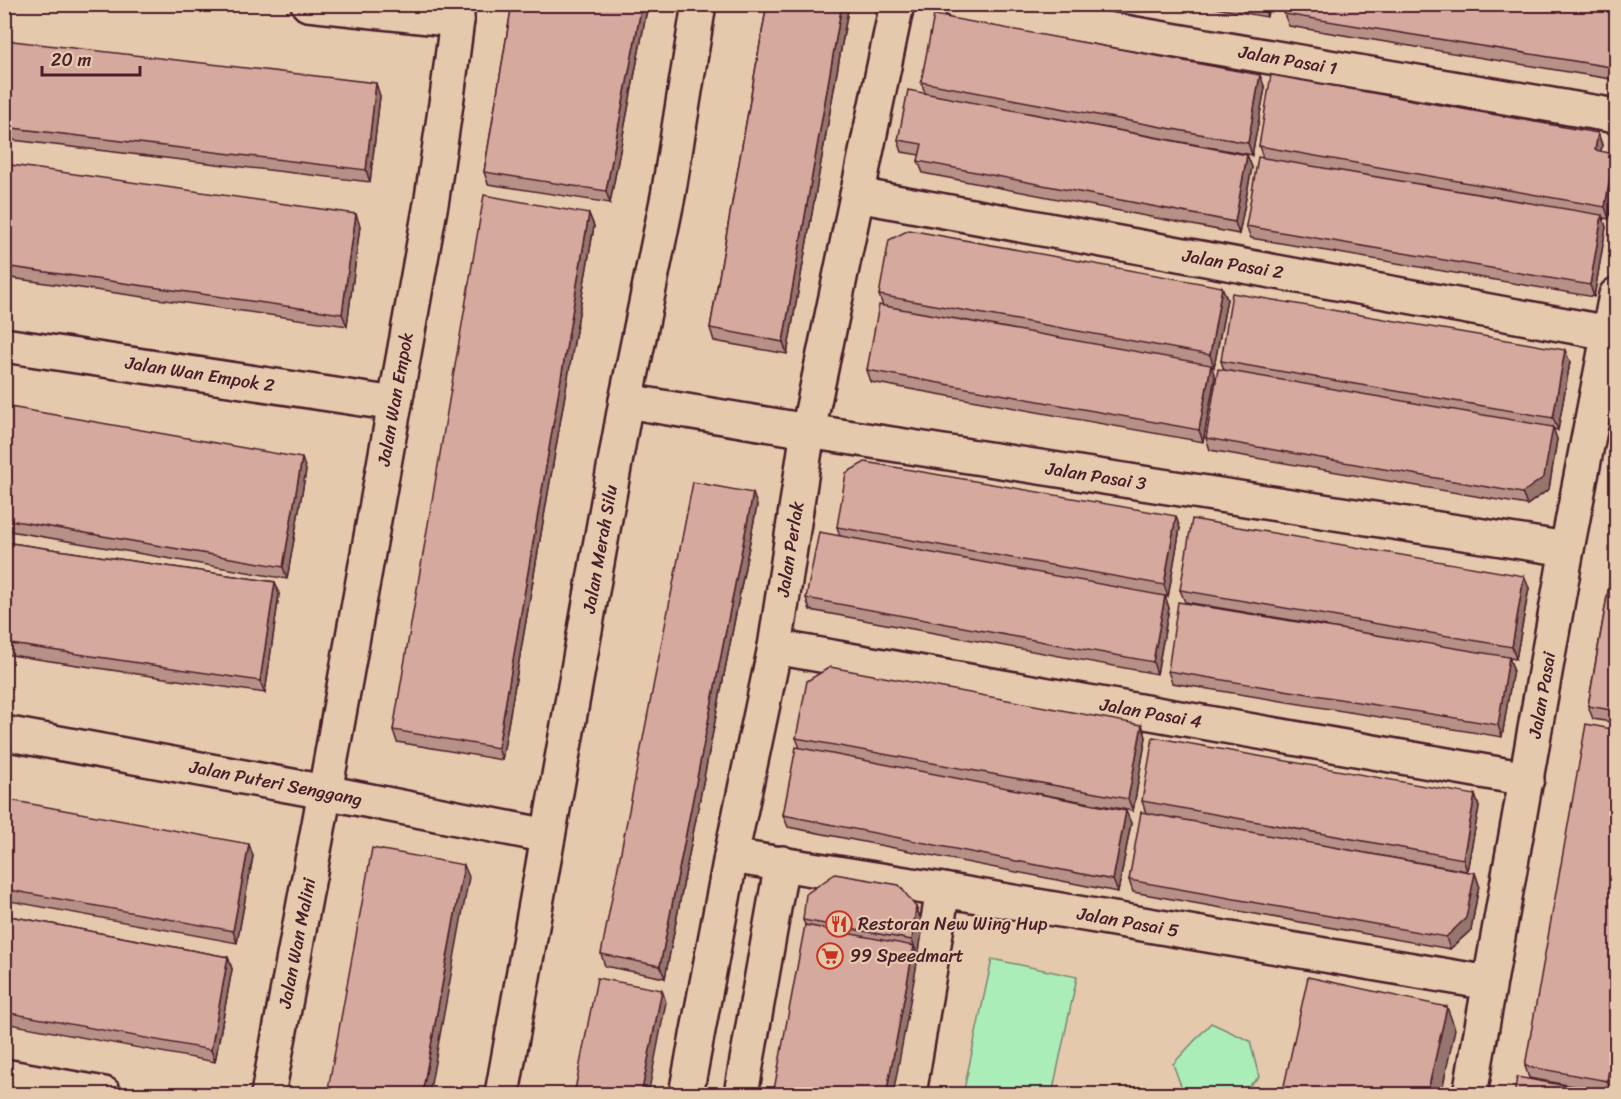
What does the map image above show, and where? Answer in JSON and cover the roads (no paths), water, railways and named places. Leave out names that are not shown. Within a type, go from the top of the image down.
[{"type":"street","points":[[308,4],[457,12]]},
{"type":"street","name":"Jalan Merah Silu","points":[[502,1095],[626,401],[668,196],[699,4]]},
{"type":"street","name":"Jalan Perlak","points":[[686,1095],[731,856],[775,647],[808,431],[897,4]]},
{"type":"street","name":"Jalan Pasai 1","points":[[960,4],[1617,116]]},
{"type":"street","name":"Jalan Wan Empok","points":[[325,792],[432,198],[457,12]]},
{"type":"street","name":"Jalan Pasai 2","points":[[857,195],[1609,333]]},
{"type":"street","name":"Jalan Pasai","points":[[1470,1095],[1567,549],[1617,295]]},
{"type":"street","name":"Jalan Wan Empok 2","points":[[4,345],[395,404]]},
{"type":"street","name":"Jalan Pasai 3","points":[[626,401],[1567,549]]},
{"type":"street","name":"Jalan Pasai 4","points":[[775,647],[1527,779]]},
{"type":"street","name":"Jalan Puteri Senggang","points":[[4,733],[548,836]]},
{"type":"street","name":"Jalan Wan Malini","points":[[268,1095],[325,792]]},
{"type":"street","name":"Jalan Pasai 5","points":[[731,856],[1489,983]]},
{"type":"street","points":[[741,1095],[782,863]]},
{"type":"street","points":[[909,1095],[943,890]]},
{"type":"street","points":[[4,1076],[104,1095]]},
{"type":"place","name":"Restoran New Wing Hup","points":[[839,924]]},
{"type":"place","name":"99 Speedmart","points":[[830,956]]}]
